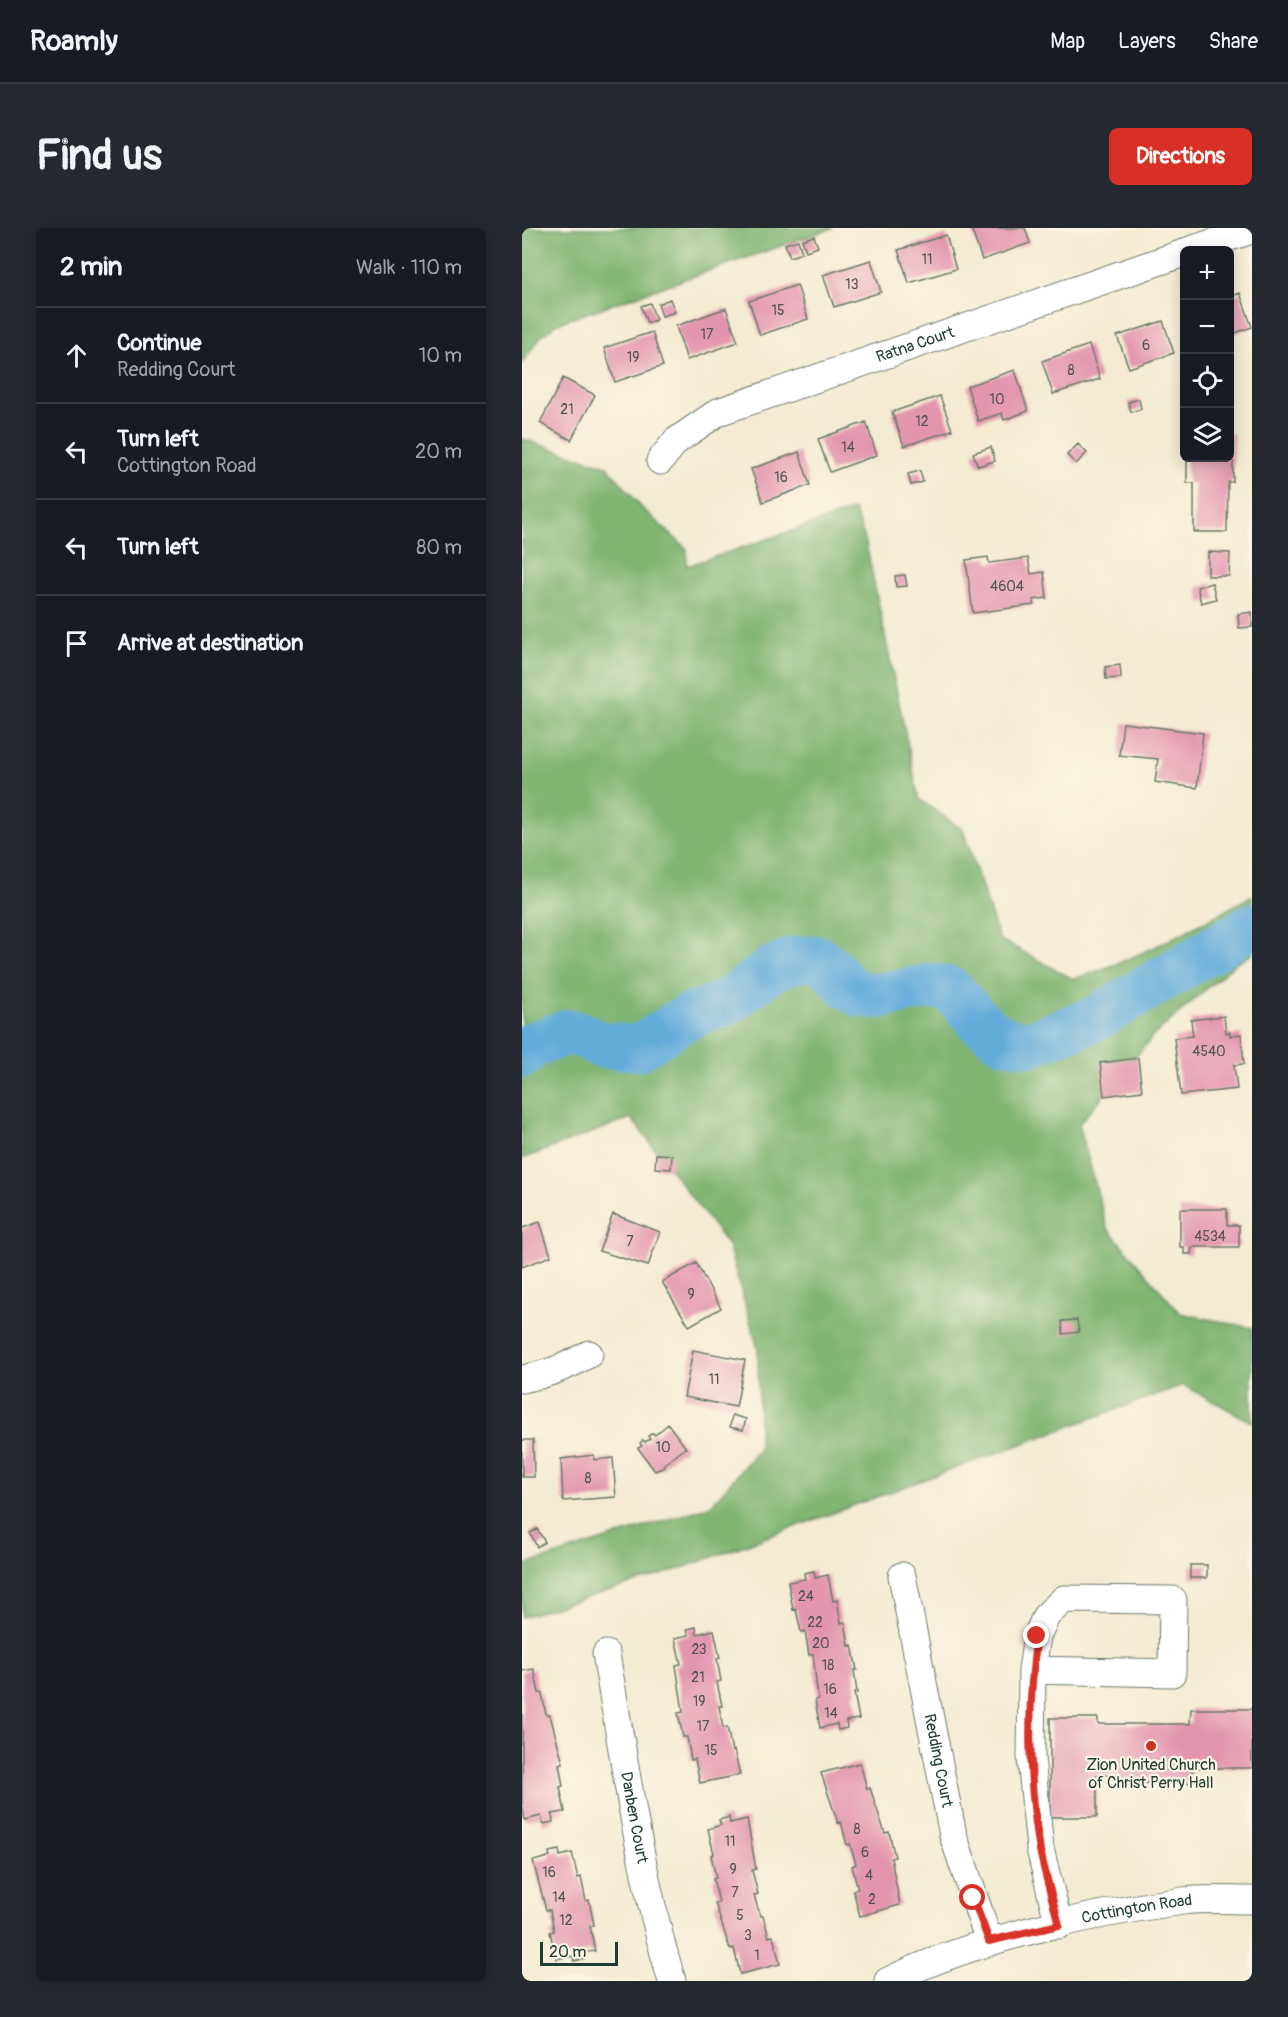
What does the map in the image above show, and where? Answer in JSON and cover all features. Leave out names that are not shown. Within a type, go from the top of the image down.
[{"type":"street","points":[[1203,246],[1252,230]]},
{"type":"street","name":"Ratna Court","points":[[660,461],[676,441],[718,411],[1180,255]]},
{"type":"street","points":[[522,1378],[565,1368],[588,1354]]},
{"type":"street","name":"Redding Court","points":[[902,1576],[953,1835],[989,1941]]},
{"type":"street","points":[[1032,1670],[1172,1673],[1173,1600],[1064,1599],[1046,1616],[1037,1636],[1032,1670],[1031,1758],[1040,1849],[1059,1925]]},
{"type":"street","name":"Danben Court","points":[[606,1654],[635,1822],[660,1941],[672,1981]]},
{"type":"street","name":"Cottington Road","points":[[888,1981],[949,1954],[989,1941],[1059,1925],[1185,1900],[1252,1900]]},
{"type":"green space","points":[[522,228],[833,228],[558,323],[541,336],[522,363]]},
{"type":"green space","points":[[522,439],[607,466],[642,508],[687,549],[687,566],[854,510],[865,539],[919,799],[963,830],[999,939],[1073,979],[1142,953],[1252,896],[1252,955],[1237,962],[1153,1036],[1079,1124],[1107,1228],[1180,1313],[1252,1328],[1252,1422],[1183,1385],[674,1571],[522,1617],[522,1566],[710,1506],[759,1449],[758,1349],[728,1245],[631,1118],[522,1159]]},
{"type":"building","points":[[971,228],[1025,228],[1030,243],[982,260]]},
{"type":"building","points":[[946,235],[956,269],[909,283],[898,250]]},
{"type":"building","points":[[814,236],[818,247],[806,251],[802,240]]},
{"type":"building","points":[[798,240],[802,253],[790,257],[785,244]]},
{"type":"building","points":[[871,260],[881,292],[834,307],[823,275]]},
{"type":"building","points":[[797,285],[808,319],[760,335],[749,301]]},
{"type":"building","points":[[1240,293],[1252,327],[1234,334],[1234,300],[1234,295]]},
{"type":"building","points":[[670,299],[675,312],[662,316],[658,304]]},
{"type":"building","points":[[650,303],[656,320],[647,323],[641,306]]},
{"type":"building","points":[[726,308],[738,342],[687,360],[676,326]]},
{"type":"building","points":[[1163,321],[1174,353],[1129,368],[1117,336]]},
{"type":"building","points":[[652,332],[663,366],[615,382],[604,348]]},
{"type":"building","points":[[1089,345],[1100,379],[1053,394],[1042,361]]},
{"type":"building","points":[[1015,370],[1028,411],[1004,420],[1002,413],[978,421],[967,386]]},
{"type":"building","points":[[563,378],[595,395],[571,440],[540,423]]},
{"type":"building","points":[[940,396],[952,430],[904,446],[892,412]]},
{"type":"building","points":[[1139,399],[1141,409],[1131,412],[1128,402]]},
{"type":"building","points":[[866,422],[877,455],[830,472],[818,439]]},
{"type":"building","points":[[1078,444],[1087,453],[1076,464],[1067,455]]},
{"type":"building","points":[[991,447],[995,461],[978,466],[973,453]]},
{"type":"building","points":[[799,452],[810,485],[763,502],[751,469]]},
{"type":"building","points":[[1187,462],[1233,462],[1233,482],[1228,482],[1227,532],[1194,532],[1194,483],[1187,483]]},
{"type":"building","points":[[920,471],[923,482],[911,485],[908,474]]},
{"type":"building","points":[[1208,552],[1230,553],[1229,576],[1208,576]]},
{"type":"building","points":[[988,557],[989,563],[1028,558],[1031,574],[1044,572],[1047,598],[1033,600],[1034,605],[973,613],[966,560]]},
{"type":"building","points":[[905,575],[907,586],[896,587],[895,576]]},
{"type":"building","points":[[1212,583],[1216,599],[1201,603],[1197,587]]},
{"type":"building","points":[[1252,612],[1252,627],[1239,628],[1238,614]]},
{"type":"building","points":[[1120,665],[1121,678],[1106,679],[1105,667]]},
{"type":"building","points":[[1123,723],[1203,733],[1197,788],[1155,782],[1158,759],[1119,755]]},
{"type":"building","points":[[1224,1016],[1226,1033],[1230,1032],[1230,1036],[1241,1034],[1244,1064],[1234,1065],[1237,1089],[1181,1095],[1174,1038],[1193,1036],[1191,1020]]},
{"type":"building","points":[[1138,1058],[1142,1091],[1104,1096],[1100,1063]]},
{"type":"building","points":[[656,1154],[672,1155],[671,1169],[655,1168]]},
{"type":"building","points":[[1180,1209],[1227,1209],[1227,1225],[1239,1225],[1239,1247],[1192,1247],[1191,1254],[1184,1254],[1184,1247],[1180,1247]]},
{"type":"building","points":[[613,1214],[660,1232],[648,1266],[599,1251]]},
{"type":"building","points":[[540,1222],[551,1256],[522,1267],[522,1228]]},
{"type":"building","points":[[696,1263],[721,1308],[689,1326],[662,1282]]},
{"type":"building","points":[[1077,1320],[1079,1332],[1063,1334],[1062,1321]]},
{"type":"building","points":[[693,1350],[745,1360],[736,1407],[684,1397]]},
{"type":"building","points":[[732,1415],[746,1419],[743,1430],[730,1427]]},
{"type":"building","points":[[668,1424],[686,1448],[663,1465],[665,1467],[655,1471],[638,1448],[642,1446],[640,1443],[643,1440],[645,1442],[650,1439],[648,1436],[653,1433],[655,1435]]},
{"type":"building","points":[[522,1440],[533,1440],[534,1477],[522,1477]]},
{"type":"building","points":[[594,1455],[594,1460],[613,1458],[616,1497],[563,1501],[561,1459]]},
{"type":"building","points":[[537,1529],[545,1542],[537,1547],[530,1533]]},
{"type":"building","points":[[1190,1565],[1207,1565],[1207,1578],[1190,1578]]},
{"type":"building","points":[[814,1571],[815,1578],[828,1575],[833,1601],[837,1600],[841,1623],[845,1622],[849,1646],[852,1645],[857,1670],[854,1670],[857,1693],[854,1693],[859,1719],[846,1721],[847,1728],[838,1730],[837,1724],[820,1728],[815,1700],[818,1699],[813,1654],[809,1655],[805,1631],[801,1632],[796,1609],[793,1610],[788,1582],[805,1579],[804,1573]]},
{"type":"building","points":[[696,1627],[697,1634],[714,1630],[720,1658],[717,1659],[721,1681],[717,1682],[722,1706],[719,1706],[723,1728],[727,1727],[740,1775],[700,1783],[695,1759],[691,1760],[687,1737],[683,1737],[678,1713],[683,1712],[676,1665],[681,1664],[675,1638],[689,1635],[687,1629]]},
{"type":"building","points":[[534,1669],[539,1693],[542,1693],[546,1715],[550,1715],[563,1763],[559,1764],[563,1786],[560,1787],[565,1812],[552,1814],[553,1822],[543,1824],[541,1816],[525,1820],[522,1803],[522,1671]]},
{"type":"building","name":"Zion United Church of Christ Perry Hall","points":[[1191,1709],[1252,1709],[1252,1768],[1192,1768],[1191,1783],[1121,1783],[1121,1775],[1097,1775],[1097,1817],[1050,1817],[1050,1718],[1098,1718],[1098,1724],[1190,1724]]},
{"type":"building","points":[[860,1763],[867,1789],[870,1788],[885,1833],[889,1832],[895,1857],[891,1858],[900,1905],[860,1916],[853,1890],[858,1889],[852,1866],[856,1864],[850,1844],[847,1845],[841,1822],[838,1823],[821,1773]]},
{"type":"building","points":[[729,1817],[730,1823],[747,1819],[756,1869],[752,1870],[758,1894],[754,1895],[769,1937],[773,1936],[780,1964],[740,1974],[734,1948],[730,1949],[715,1903],[719,1902],[713,1879],[716,1878],[711,1855],[714,1854],[708,1829],[721,1825],[719,1820]]},
{"type":"building","points":[[559,1850],[560,1856],[572,1853],[578,1878],[581,1877],[586,1901],[589,1900],[594,1925],[590,1926],[595,1951],[583,1953],[584,1959],[574,1961],[573,1956],[556,1959],[550,1932],[554,1931],[550,1910],[546,1910],[533,1861],[550,1857],[549,1852]]},
{"type":"waterway","points":[[522,1055],[534,1044],[568,1032],[582,1035],[601,1045],[639,1048],[685,1018],[729,1001],[769,971],[792,960],[817,958],[859,994],[878,996],[932,986],[951,990],[980,1022],[1004,1040],[1029,1044],[1095,1019],[1252,926]]},
{"type":"place","name":"Zion United Church of Christ Perry Hall","points":[[1151,1746]]},
{"type":"route","points":[[973,1898],[989,1941],[1059,1925],[1040,1849],[1031,1758],[1032,1670],[1037,1636]]}]
